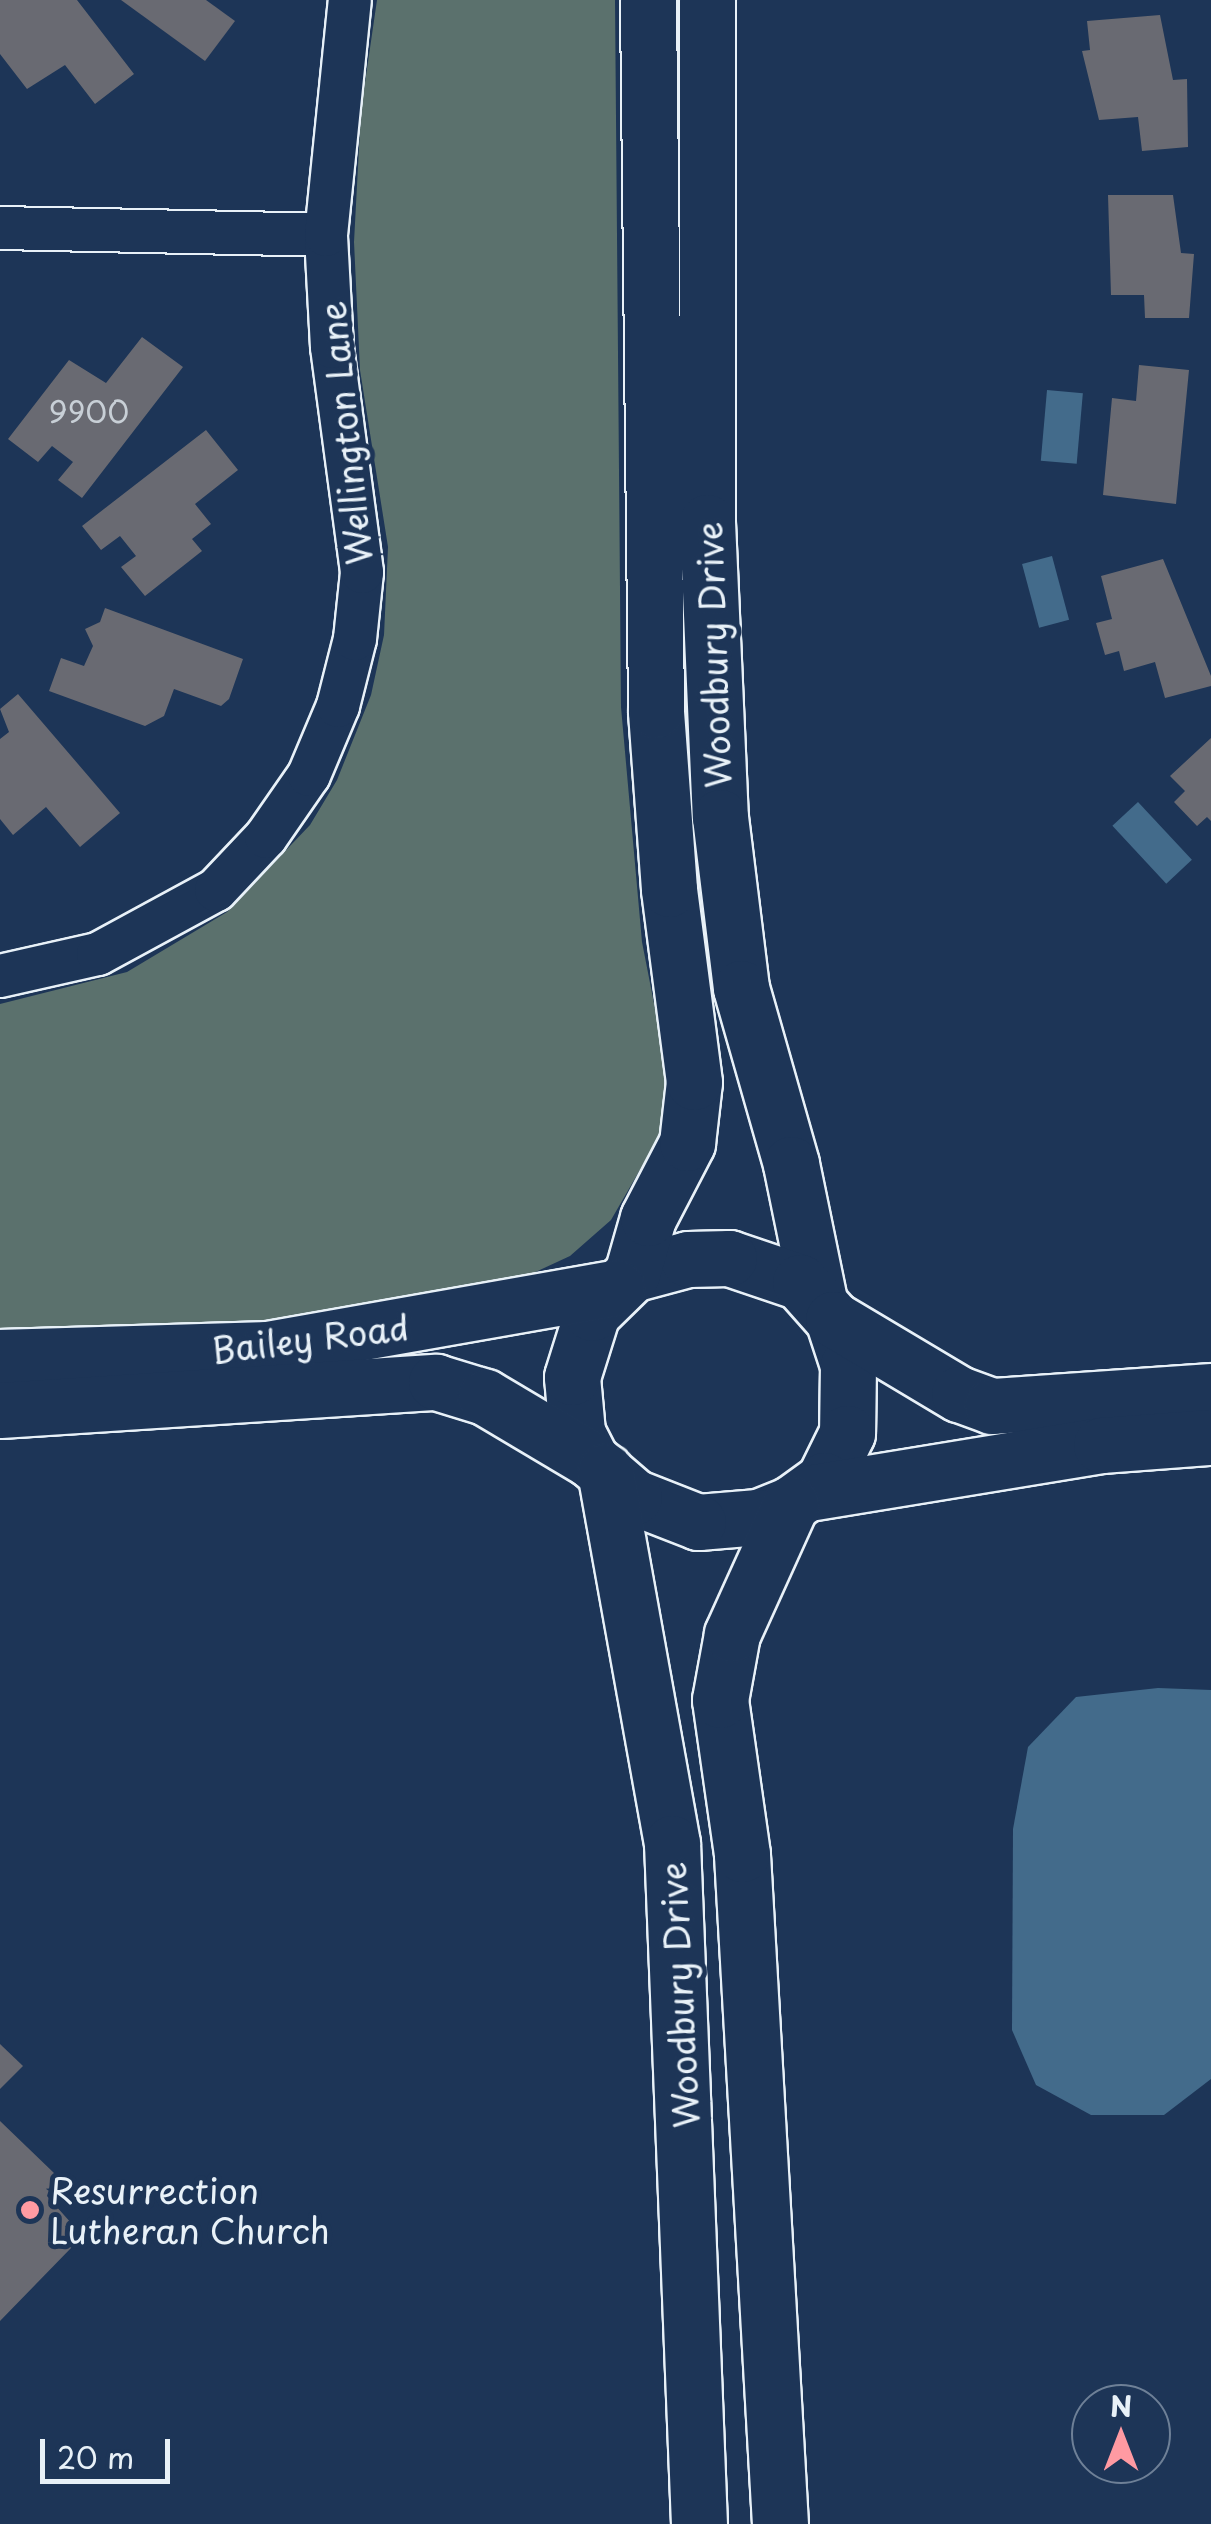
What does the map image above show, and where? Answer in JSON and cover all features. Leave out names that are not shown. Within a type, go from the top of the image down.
[{"type":"main road","name":"Woodbury Drive","points":[[624,1280],[648,1218],[683,1154],[694,1082],[656,710],[648,0]]},
{"type":"main road","name":"Woodbury Drive","points":[[708,0],[708,538],[720,817],[742,988],[826,1309]]},
{"type":"main road","points":[[1211,1391],[992,1406],[958,1394],[826,1309],[774,1269],[729,1258],[688,1258],[624,1280],[592,1313],[574,1366],[573,1413],[598,1466],[657,1510],[698,1522],[758,1517],[800,1498],[1100,1445],[1211,1436]]},
{"type":"main road","name":"Bailey Road","points":[[0,1356],[267,1349],[624,1280]]},
{"type":"main road","points":[[800,1498],[838,1458],[847,1432],[848,1365],[826,1309]]},
{"type":"main road","name":"Bailey Road","points":[[0,1410],[436,1382],[485,1397],[598,1466]]},
{"type":"main road","name":"Woodbury Drive","points":[[598,1466],[672,1843],[700,2524]]},
{"type":"main road","name":"Woodbury Drive","points":[[780,2524],[742,1854],[720,1700],[732,1634],[800,1498]]},
{"type":"street","name":"Wellington Lane","points":[[0,976],[98,954],[216,890],[266,838],[309,775],[338,706],[355,639],[362,572],[332,347],[326,234],[350,0]]},
{"type":"street","points":[[0,228],[326,234]]},
{"type":"green space","points":[[377,0],[615,0],[621,707],[642,942],[667,1070],[664,1128],[611,1220],[570,1256],[529,1275],[333,1324],[0,1329],[0,1004],[127,972],[227,912],[310,825],[337,780],[371,695],[384,635],[388,547],[360,370],[354,242],[361,110]]},
{"type":"water","points":[[1047,390],[1083,393],[1077,464],[1041,461]]},
{"type":"water","points":[[1052,556],[1069,620],[1039,628],[1022,564]]},
{"type":"water","points":[[1138,802],[1192,860],[1166,884],[1112,826]]},
{"type":"water","points":[[1158,1688],[1211,1690],[1211,2079],[1164,2115],[1091,2115],[1036,2085],[1012,2030],[1013,1829],[1028,1747],[1076,1697]]},
{"type":"building","points":[[0,0],[77,0],[134,74],[95,104],[65,65],[27,89],[0,54]]},
{"type":"building","points":[[121,0],[206,0],[235,21],[205,61]]},
{"type":"building","points":[[1160,15],[1173,80],[1187,79],[1188,147],[1142,151],[1138,117],[1099,120],[1082,51],[1090,50],[1087,21]]},
{"type":"building","points":[[1108,195],[1173,195],[1181,253],[1194,254],[1189,318],[1145,318],[1144,295],[1111,295]]},
{"type":"building","points":[[142,337],[183,367],[82,498],[58,480],[73,462],[52,446],[38,462],[8,439],[69,360],[106,383]]},
{"type":"building","points":[[1139,365],[1189,370],[1176,504],[1103,495],[1112,398],[1136,401]]},
{"type":"building","points":[[206,430],[238,470],[195,504],[211,524],[192,539],[202,551],[145,596],[121,567],[136,556],[120,536],[101,550],[82,526]]},
{"type":"building","points":[[1163,559],[1211,676],[1211,686],[1165,698],[1155,662],[1124,671],[1119,651],[1105,655],[1096,623],[1112,619],[1101,576]]},
{"type":"building","points":[[105,608],[243,659],[229,699],[221,706],[174,689],[164,716],[145,726],[49,691],[61,658],[84,666],[93,646],[85,629],[100,622]]},
{"type":"building","points":[[18,694],[120,813],[80,847],[46,807],[13,835],[0,819],[0,739],[9,732],[0,709]]},
{"type":"building","points":[[1211,738],[1211,821],[1207,817],[1197,826],[1174,802],[1185,791],[1170,776]]},
{"type":"building","name":"Resurrection Lutheran Church","points":[[0,2044],[23,2066],[0,2089]]},
{"type":"building","name":"Resurrection Lutheran Church","points":[[0,2121],[54,2173],[47,2196],[72,2224],[72,2247],[0,2321]]},
{"type":"place","name":"Resurrection Lutheran Church","points":[[30,2210]]}]
